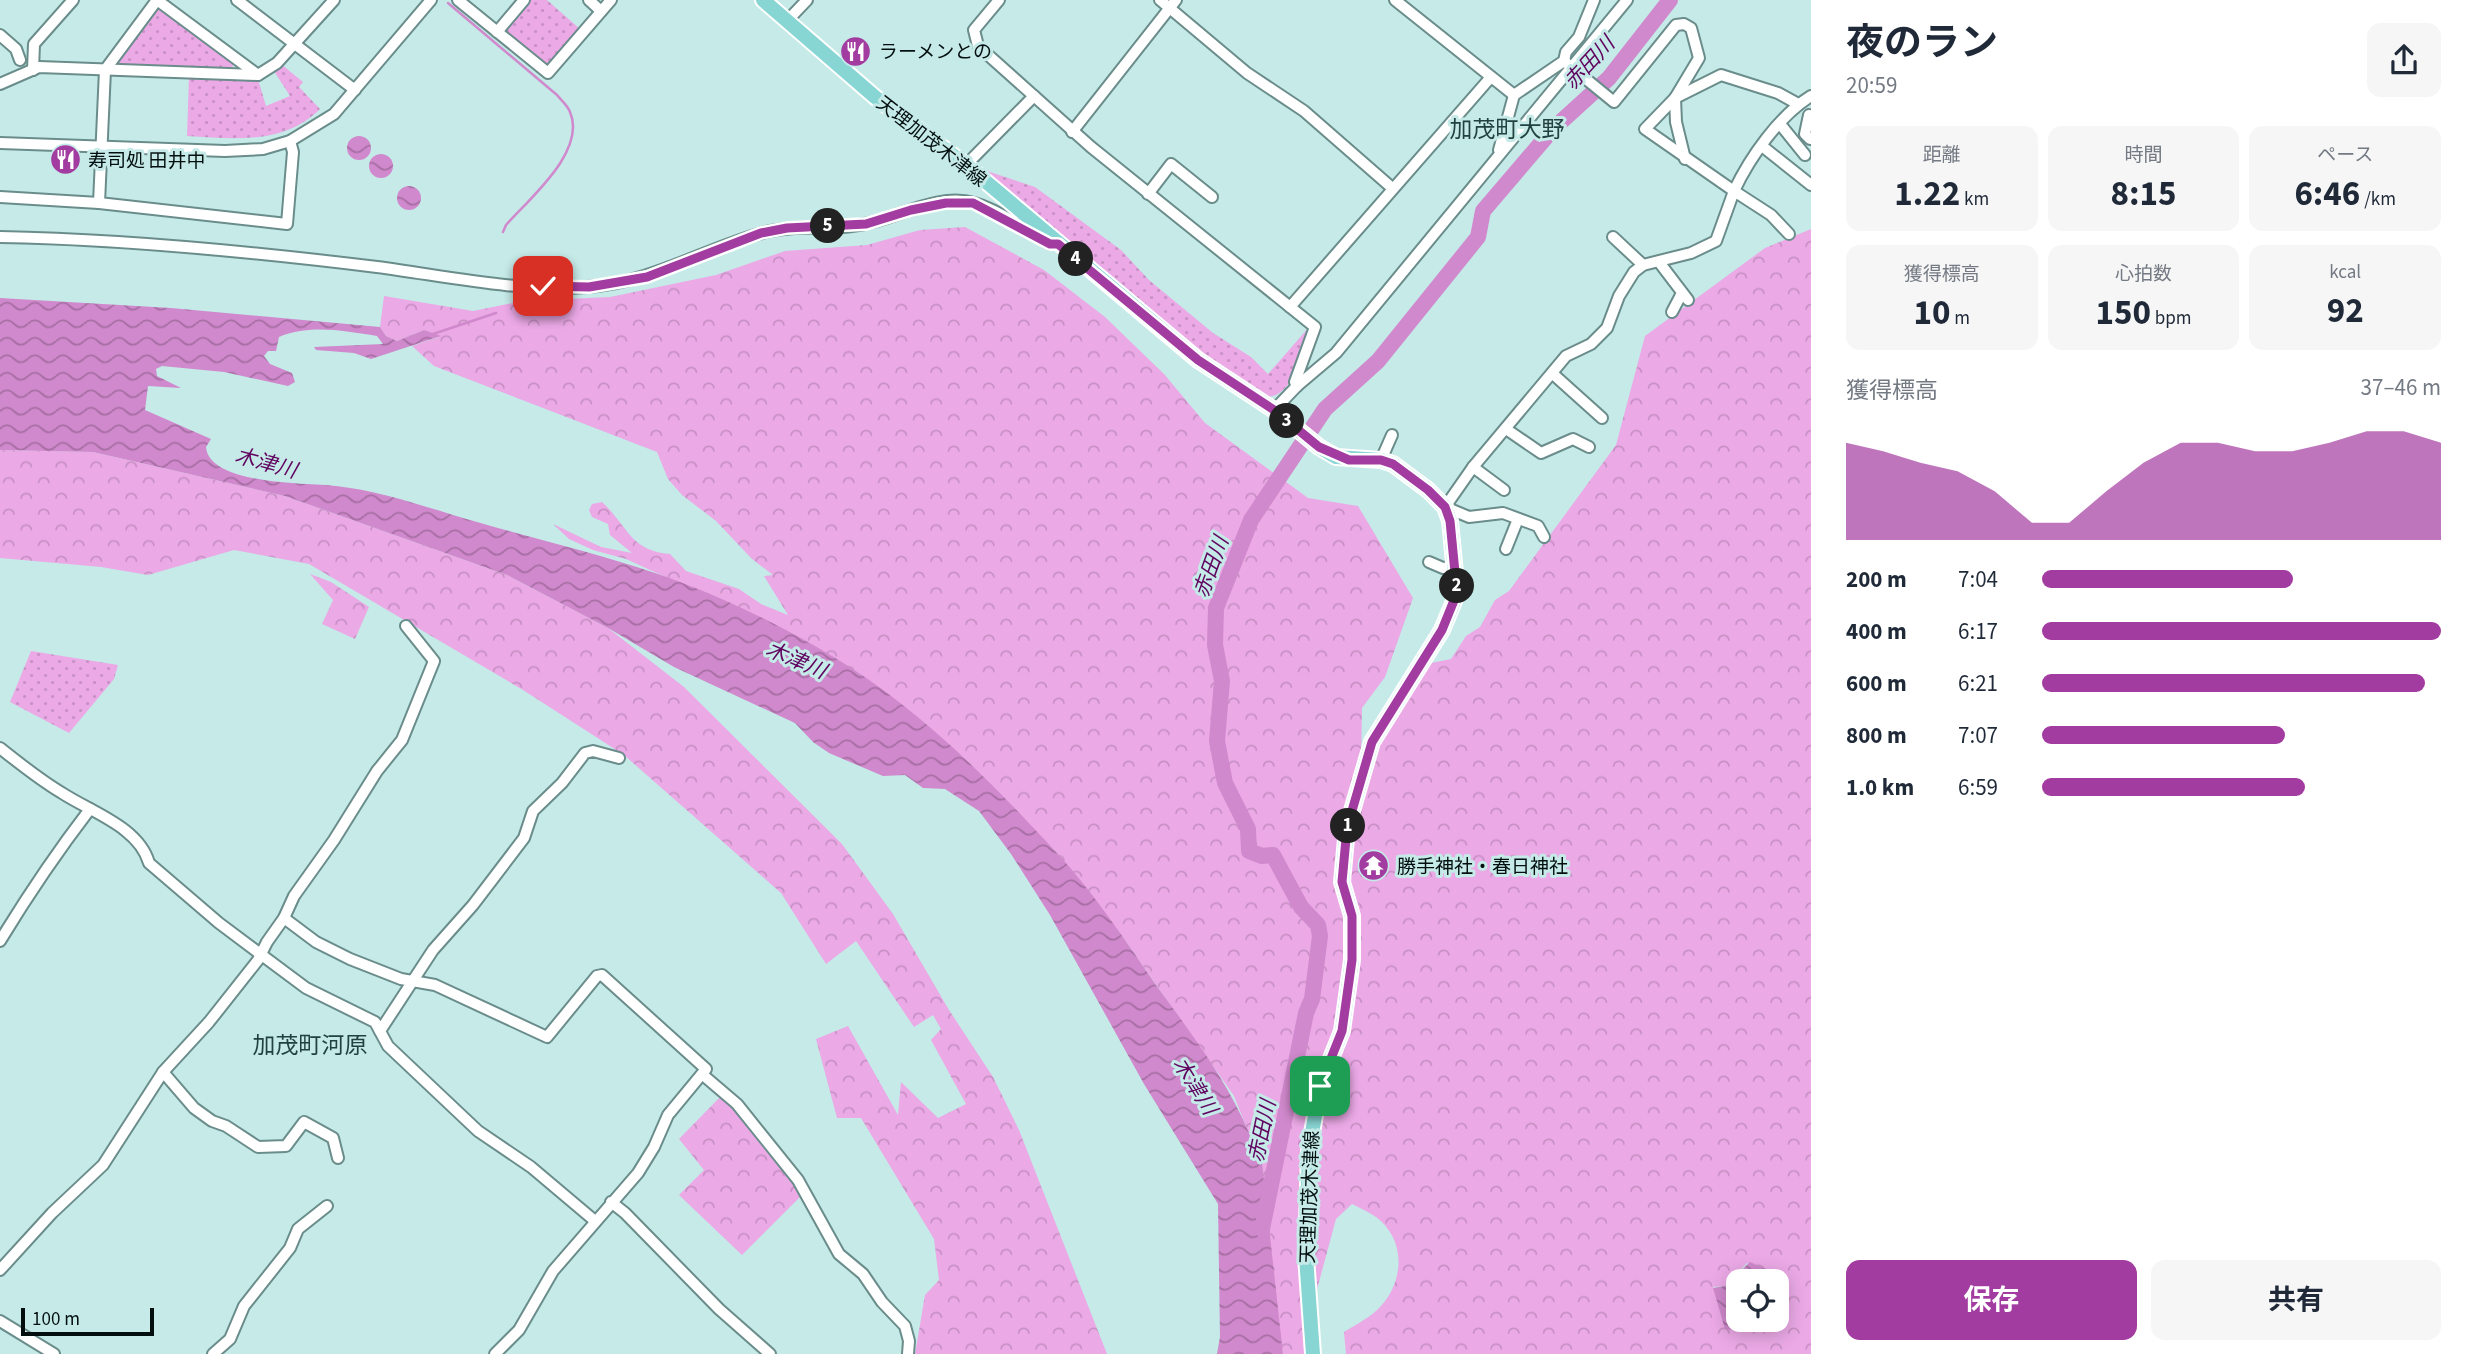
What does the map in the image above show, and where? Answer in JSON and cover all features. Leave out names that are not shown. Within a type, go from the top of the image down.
[{"type":"main road","name":"天理加茂木津線","points":[[763,0],[910,125],[966,165],[1198,360],[1274,410],[1319,447],[1349,460],[1381,460],[1403,471],[1445,507],[1456,567],[1457,593],[1442,630],[1372,742],[1347,828],[1342,882],[1352,916],[1351,970],[1342,1031],[1320,1086],[1309,1151],[1306,1256],[1313,1354]]},
{"type":"street","points":[[33,70],[34,44],[73,0]]},
{"type":"street","points":[[99,203],[106,70],[157,0],[258,75]]},
{"type":"street","points":[[237,0],[355,90]]},
{"type":"street","points":[[0,84],[39,67],[258,75],[277,63],[334,0]]},
{"type":"street","points":[[0,143],[225,151],[263,149],[290,141],[334,114],[431,0]]},
{"type":"street","points":[[458,0],[548,73],[611,0]]},
{"type":"street","points":[[497,32],[524,0]]},
{"type":"street","points":[[589,0],[601,11]]},
{"type":"street","points":[[787,21],[807,0]]},
{"type":"street","points":[[999,0],[974,34],[978,46],[1072,132],[1314,327],[1295,382],[1297,386]]},
{"type":"street","points":[[1160,0],[1174,4],[1247,73],[1304,111],[1391,187]]},
{"type":"street","points":[[1395,0],[1514,95]]},
{"type":"street","points":[[1594,0],[1579,37],[1566,52],[1568,64],[1614,102],[1676,25],[1684,23],[1692,27],[1699,58],[1675,98],[1645,129],[1685,159],[1771,215],[1789,234]]},
{"type":"street","points":[[1274,410],[1297,386],[1336,353],[1419,256],[1568,64],[1627,0]]},
{"type":"street","points":[[1072,132],[1174,4]]},
{"type":"street","points":[[0,35],[16,49],[20,60]]},
{"type":"street","points":[[1498,155],[1514,95],[1568,64]]},
{"type":"street","points":[[1675,98],[1721,75],[1778,93],[1797,106],[1810,116],[1805,134],[1810,139]]},
{"type":"street","points":[[1290,307],[1368,220],[1391,187],[1491,77]]},
{"type":"street","points":[[966,165],[1034,96]]},
{"type":"street","points":[[1544,537],[1538,526],[1503,513],[1469,517],[1445,507],[1473,467],[1566,356],[1591,344],[1607,328],[1619,296],[1634,272],[1643,265],[1691,253],[1716,241],[1744,169],[1780,124],[1811,96]]},
{"type":"street","points":[[1675,98],[1676,122],[1685,159]]},
{"type":"street","points":[[1780,124],[1805,155]]},
{"type":"street","points":[[0,197],[99,203],[286,224],[293,152],[290,141]]},
{"type":"street","points":[[1762,146],[1811,185]]},
{"type":"street","points":[[1148,194],[1171,164],[1212,197]]},
{"type":"street","points":[[0,237],[74,238],[375,267],[471,281],[565,288],[589,287],[647,277],[761,233],[787,228],[866,224],[920,207],[953,202],[973,203],[1050,244],[1058,244]]},
{"type":"street","points":[[1613,237],[1643,265]]},
{"type":"street","points":[[1660,262],[1685,296],[1672,312]]},
{"type":"street","points":[[1553,374],[1602,418]]},
{"type":"street","points":[[1506,429],[1541,453],[1573,439],[1589,447]]},
{"type":"street","points":[[1381,460],[1392,435]]},
{"type":"street","points":[[1473,467],[1504,490]]},
{"type":"street","points":[[1506,549],[1518,519]]},
{"type":"street","points":[[1429,562],[1443,568],[1456,567]]},
{"type":"street","points":[[0,1270],[52,1213],[103,1165],[163,1072],[209,1022],[261,954],[284,918],[293,896],[334,840],[377,771],[402,740],[434,661],[406,626]]},
{"type":"street","points":[[0,748],[63,794],[104,816],[145,849],[149,863],[219,923],[306,988],[375,1021],[388,1046],[478,1131],[531,1167],[595,1221]]},
{"type":"street","points":[[380,1031],[411,981],[524,838],[533,811],[562,783],[585,753],[593,751],[619,758]]},
{"type":"street","points":[[0,941],[34,889],[43,869],[90,809]]},
{"type":"street","points":[[284,918],[328,948],[411,981],[435,985],[547,1037],[597,976],[602,975],[706,1069],[668,1115],[654,1147],[638,1173],[546,1280],[519,1330],[495,1354]]},
{"type":"street","points":[[163,1072],[194,1108],[258,1147],[286,1146],[303,1122],[333,1138],[338,1158]]},
{"type":"street","points":[[703,1075],[737,1104],[798,1180],[839,1254],[863,1274],[882,1302],[905,1326],[909,1341],[908,1354]]},
{"type":"street","points":[[611,1202],[719,1309],[770,1354]]},
{"type":"street","points":[[213,1354],[230,1339],[244,1306],[290,1248],[298,1229],[327,1206]]},
{"type":"street","points":[[0,1321],[54,1354]]},
{"type":"green space","points":[[530,0],[547,0],[580,29],[546,67],[504,30]]},
{"type":"green space","points":[[155,7],[234,62],[231,71],[121,67],[117,60]]},
{"type":"green space","points":[[281,64],[303,82],[299,87],[320,109],[306,121],[291,129],[258,137],[187,136],[189,76],[257,76],[266,106],[290,96],[274,71]]},
{"type":"green space","points":[[984,170],[1035,187],[1121,250],[1149,280],[1213,333],[1251,357],[1268,374],[1310,326],[1292,379],[1278,394],[1269,397],[1208,358]]},
{"type":"green space","points":[[965,227],[1044,270],[1105,317],[1164,374],[1205,423],[1308,498],[1358,506],[1413,598],[1385,677],[1362,708],[1361,764],[1337,853],[1349,934],[1341,1023],[1316,1094],[1310,1354],[1283,1354],[1250,1136],[1234,1096],[1122,936],[1057,853],[966,760],[786,632],[626,559],[593,550],[569,539],[553,524],[601,547],[632,553],[610,535],[608,524],[592,517],[589,510],[592,504],[602,502],[631,536],[646,548],[670,554],[686,571],[739,589],[761,604],[788,615],[764,576],[773,575],[752,559],[716,521],[682,495],[668,479],[657,452],[434,366],[412,346],[439,337],[424,330],[397,341],[386,336],[380,327],[384,296],[473,311],[523,301],[610,297],[716,275],[785,251],[867,245],[920,230]]},
{"type":"green space","points":[[1811,229],[1811,1354],[1346,1354],[1344,1332],[1372,1314],[1385,1301],[1397,1277],[1399,1264],[1393,1238],[1386,1227],[1373,1215],[1352,1204],[1336,1219],[1313,1304],[1311,1252],[1319,1125],[1348,1031],[1350,892],[1345,856],[1374,750],[1426,664],[1451,659],[1466,636],[1480,627],[1495,600],[1509,591],[1616,445],[1645,336],[1765,248]]},
{"type":"green space","points":[[0,450],[93,452],[285,496],[507,575],[608,628],[684,687],[842,844],[893,914],[949,1010],[993,1077],[1019,1130],[1107,1354],[915,1354],[925,1295],[939,1280],[934,1239],[861,1118],[837,1118],[816,1039],[848,1026],[898,1115],[901,1082],[938,1118],[966,1104],[931,1040],[941,1029],[933,1015],[914,1027],[856,941],[826,964],[781,893],[624,755],[523,690],[309,564],[234,550],[148,575],[101,567],[0,558]]},
{"type":"green space","points":[[310,574],[331,582],[369,607],[355,639],[322,624],[333,600]]},
{"type":"green space","points":[[31,651],[118,665],[114,679],[69,733],[10,702]]},
{"type":"green space","points":[[722,1095],[735,1107],[802,1195],[742,1255],[679,1195],[704,1170],[679,1139]]},
{"type":"water","points":[[359,136],[368,139],[371,148],[368,157],[359,160],[350,157],[347,148],[350,139]]},
{"type":"water","points":[[381,154],[392,161],[393,166],[386,177],[381,178],[370,171],[369,166],[376,155]]},
{"type":"water","points":[[409,186],[418,189],[421,198],[418,207],[409,210],[400,207],[397,198],[400,189]]},
{"type":"water","name":"木津川","points":[[0,298],[171,308],[380,327],[386,336],[397,341],[424,330],[441,336],[371,359],[354,353],[316,350],[314,347],[383,344],[377,336],[327,330],[291,333],[279,337],[276,351],[268,351],[264,356],[270,364],[292,373],[295,382],[288,386],[224,372],[162,366],[156,369],[157,376],[181,388],[148,386],[145,410],[211,439],[206,447],[211,459],[224,469],[241,475],[261,480],[354,488],[389,496],[611,559],[686,584],[750,612],[814,645],[873,683],[920,719],[1001,794],[1084,884],[1208,1057],[1231,1095],[1250,1135],[1259,1136],[1283,1354],[1217,1354],[1220,1337],[1218,1204],[1144,1084],[1050,915],[1011,854],[979,811],[945,789],[923,788],[905,775],[883,776],[829,753],[813,742],[795,723],[674,667],[608,628],[507,575],[285,496],[93,452],[0,450]]},
{"type":"water","points":[[1750,1262],[1766,1269],[1743,1269]]},
{"type":"water","points":[[1726,1285],[1726,1329],[1713,1288]]},
{"type":"waterway","name":"赤田川","points":[[1262,1229],[1306,1013],[1312,999],[1320,936],[1318,925],[1301,907],[1273,855],[1262,856],[1249,851],[1248,829],[1225,783],[1217,741],[1222,681],[1215,645],[1216,608],[1251,520],[1325,409],[1378,361],[1478,237],[1483,211],[1553,129],[1609,78],[1670,0]]},
{"type":"waterway","points":[[448,3],[557,95],[570,112],[573,127],[563,158],[503,232]]},
{"type":"waterway","points":[[433,334],[496,313]]},
{"type":"place","name":"ラーメンとの","points":[[856,51]]},
{"type":"place","name":"寿司処 田井中","points":[[65,160]]},
{"type":"place","name":"勝手神社・春日神社","points":[[1374,866]]},
{"type":"district","name":"加茂町大野","points":[[1507,129]]},
{"type":"district","name":"加茂町河原","points":[[310,1045]]},
{"type":"route","points":[[543,286],[589,287],[647,277],[761,233],[787,228],[866,224],[930,205],[973,203],[1050,244],[1058,244],[1198,360],[1274,410],[1319,447],[1336,457],[1349,460],[1381,460],[1393,464],[1428,490],[1445,507],[1450,521],[1457,593],[1442,630],[1372,742],[1362,769],[1347,828],[1343,863],[1342,882],[1352,916],[1352,960],[1347,1002],[1342,1031],[1320,1086]]}]
